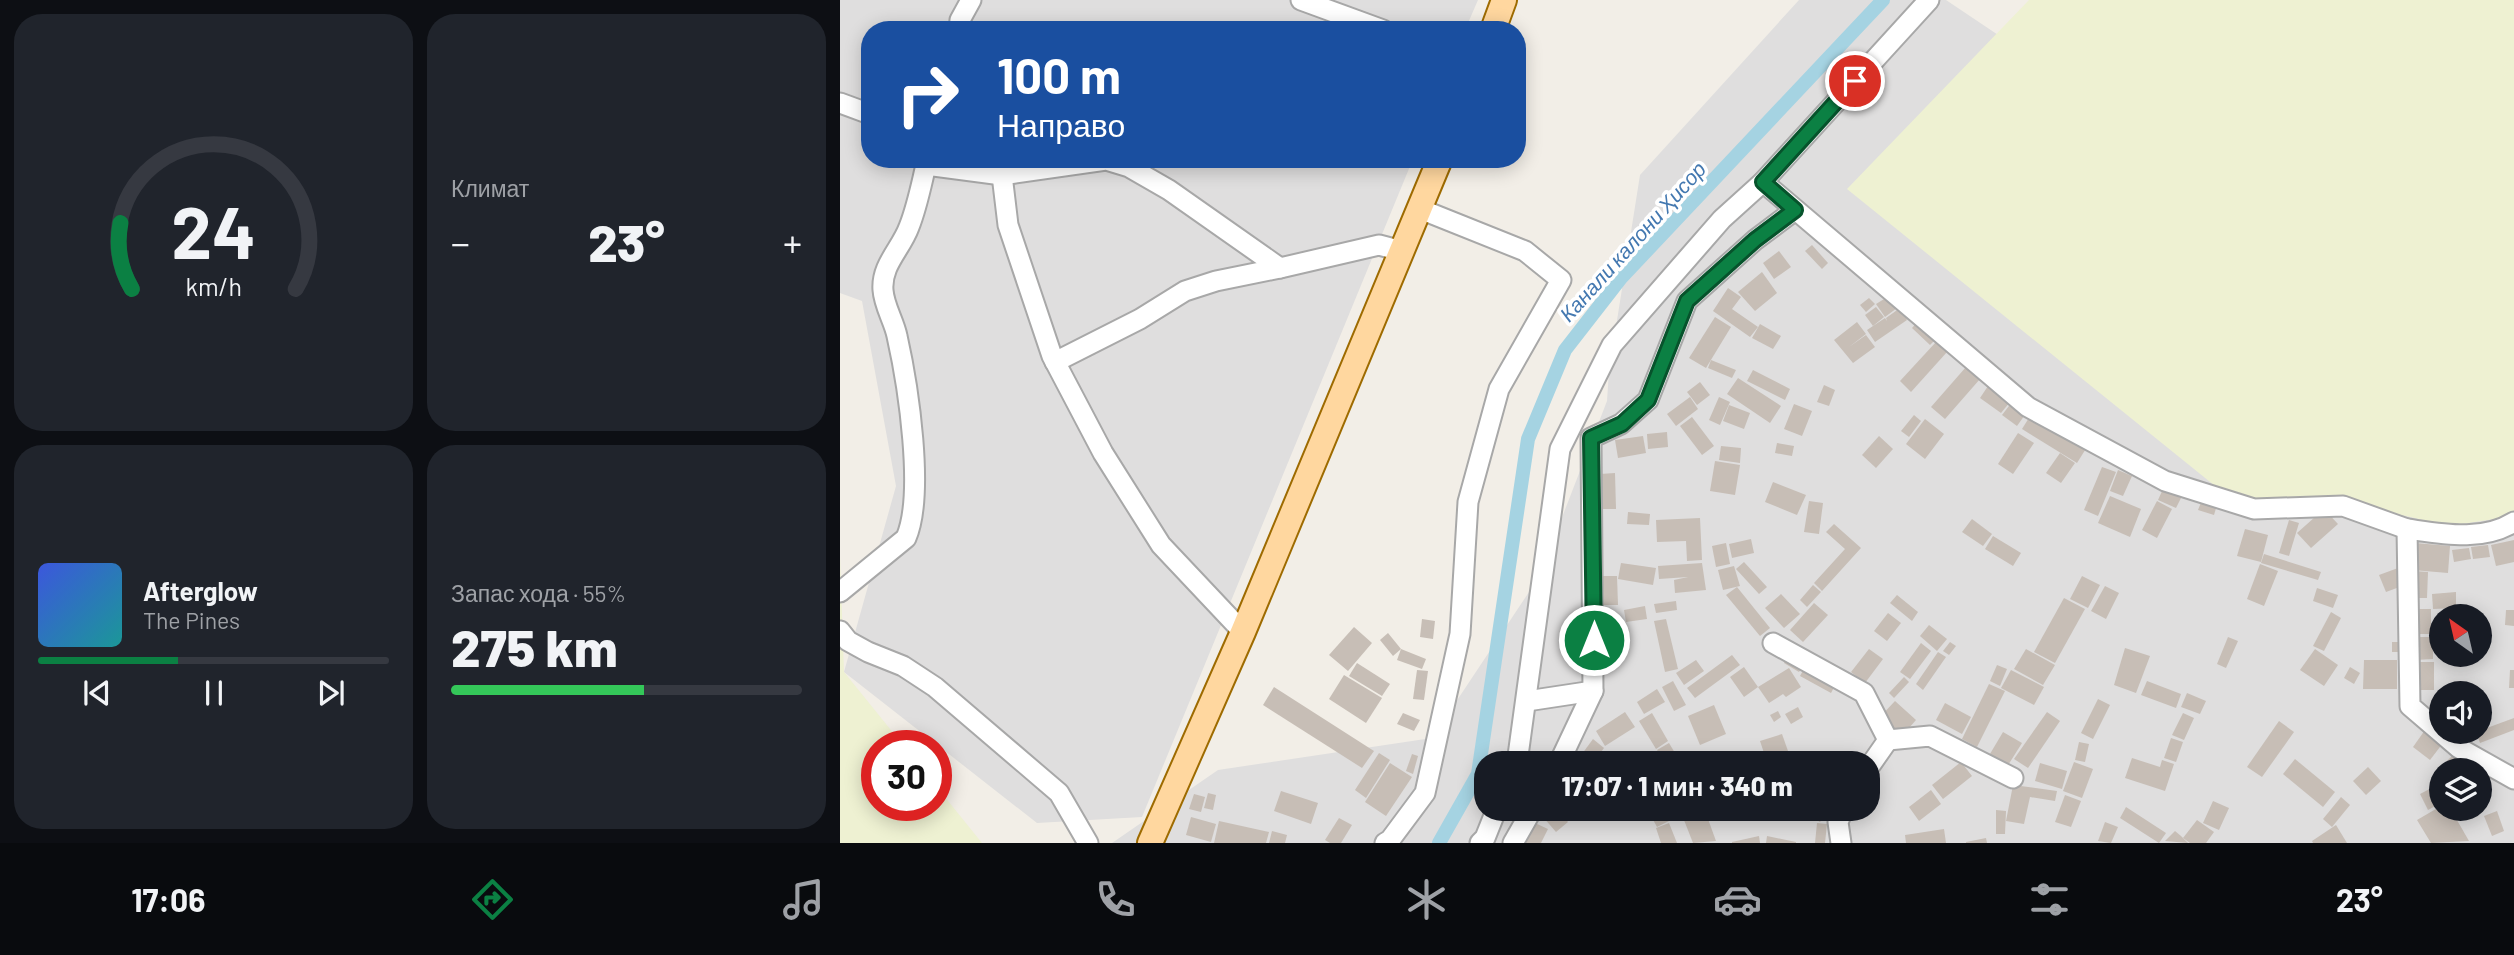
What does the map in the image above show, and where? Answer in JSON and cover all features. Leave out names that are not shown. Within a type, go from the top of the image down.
[{"type":"main road","points":[[1496,21],[1504,0]]},
{"type":"main road","points":[[1150,843],[1243,632],[1436,168]]},
{"type":"street","points":[[960,21],[971,0]]},
{"type":"street","points":[[1301,0],[1358,21]]},
{"type":"street","points":[[1519,751],[1560,449],[1612,345],[1722,219],[1763,182],[1929,0]]},
{"type":"street","points":[[840,103],[861,111]]},
{"type":"street","points":[[840,592],[906,538],[910,527],[914,485],[911,417],[897,332],[883,290],[885,270],[908,231],[923,168]]},
{"type":"street","points":[[960,168],[1002,175],[1051,168]]},
{"type":"street","points":[[1131,168],[1169,190],[1280,268]]},
{"type":"street","points":[[1002,175],[1008,225],[1055,362],[1102,453],[1161,545],[1243,632]]},
{"type":"street","points":[[1763,182],[2028,407],[2165,481],[2254,509],[2343,506],[2407,529],[2455,536],[2500,531],[2514,522]]},
{"type":"street","points":[[1385,843],[1425,793],[1460,634],[1468,502],[1499,390],[1561,279],[1525,251],[1420,209]]},
{"type":"street","points":[[1565,751],[1593,691],[1591,438],[1622,424],[1648,400],[1687,301],[1755,240],[1795,210]]},
{"type":"street","points":[[1055,362],[1140,319],[1185,291],[1216,281],[1379,245],[1402,251]]},
{"type":"street","points":[[2407,529],[2410,706],[2459,748],[2514,779]]},
{"type":"street","points":[[840,631],[848,641],[902,666],[935,687],[1038,775],[1059,793],[1088,843]]},
{"type":"street","points":[[1773,643],[1864,693],[1888,740]]},
{"type":"street","points":[[1527,701],[1593,691]]},
{"type":"street","points":[[1880,751],[1888,740],[1930,736],[2013,778]]},
{"type":"street","points":[[1480,843],[1492,821]]},
{"type":"street","points":[[1513,843],[1526,821]]},
{"type":"street","points":[[1838,821],[1841,843]]},
{"type":"shaded area","points":[[840,0],[1478,0],[1469,21],[861,21],[861,168],[1409,168],[1142,817],[1037,823],[952,756],[952,730],[918,730],[844,672],[896,486],[862,301],[840,293]]},
{"type":"shaded area","points":[[1799,0],[1946,0],[2237,195],[2514,234],[2514,843],[1112,843],[1218,770],[1432,738],[1539,577],[1607,401],[1609,371],[1640,175]]},
{"type":"green space","points":[[2029,0],[2514,0],[2514,516],[2449,526],[2337,500],[2259,504],[2225,494],[1847,189]]},
{"type":"green space","points":[[840,556],[844,672],[891,730],[861,730],[861,821],[952,821],[952,806],[982,843],[840,843]]},
{"type":"building","points":[[1812,245],[1828,263],[1822,269],[1805,251]]},
{"type":"building","points":[[1779,251],[1791,267],[1774,279],[1763,263]]},
{"type":"building","points":[[1762,272],[1777,293],[1755,311],[1738,292]]},
{"type":"building","points":[[1728,288],[1741,297],[1732,309],[1758,327],[1750,337],[1713,311]]},
{"type":"building","points":[[1889,296],[1897,308],[1885,317],[1876,304]]},
{"type":"building","points":[[1869,298],[1875,304],[1866,312],[1860,305]]},
{"type":"building","points":[[1876,307],[1884,317],[1873,326],[1865,315]]},
{"type":"building","points":[[1900,308],[1907,320],[1875,342],[1867,330],[1885,318],[1887,321],[1886,318]]},
{"type":"building","points":[[1715,317],[1731,327],[1706,368],[1689,358]]},
{"type":"building","points":[[1919,320],[1938,337],[1930,345],[1912,328]]},
{"type":"building","points":[[1857,322],[1866,334],[1849,347],[1866,335],[1875,347],[1853,363],[1834,340]]},
{"type":"building","points":[[1760,324],[1781,336],[1773,349],[1752,338]]},
{"type":"building","points":[[1936,342],[1947,352],[1911,392],[1900,381]]},
{"type":"building","points":[[1711,360],[1736,370],[1732,378],[1708,368]]},
{"type":"building","points":[[1966,367],[1980,379],[1945,419],[1931,407]]},
{"type":"building","points":[[1753,370],[1790,389],[1785,400],[1747,381]]},
{"type":"building","points":[[1738,378],[1781,406],[1770,423],[1727,394]]},
{"type":"building","points":[[1700,382],[1710,395],[1697,405],[1687,392]]},
{"type":"building","points":[[1824,385],[1835,390],[1829,406],[1817,402]]},
{"type":"building","points":[[1988,386],[2010,402],[2001,413],[1980,398]]},
{"type":"building","points":[[1690,397],[1698,409],[1676,426],[1667,414]]},
{"type":"building","points":[[1719,397],[1730,402],[1720,425],[1709,420]]},
{"type":"building","points":[[2012,402],[2027,412],[2017,426],[2002,415]]},
{"type":"building","points":[[1794,404],[1812,411],[1802,436],[1784,429]]},
{"type":"building","points":[[1729,405],[1750,413],[1744,429],[1723,421]]},
{"type":"building","points":[[2032,413],[2087,447],[2077,463],[2022,429]]},
{"type":"building","points":[[1914,415],[1921,421],[1909,437],[1901,431]]},
{"type":"building","points":[[1692,417],[1714,446],[1702,455],[1680,426]]},
{"type":"building","points":[[1925,419],[1944,434],[1925,459],[1906,444]]},
{"type":"building","points":[[1667,432],[1668,447],[1648,449],[1647,434]]},
{"type":"building","points":[[2018,433],[2034,443],[2013,474],[1998,464]]},
{"type":"building","points":[[1643,436],[1646,453],[1618,458],[1615,440]]},
{"type":"building","points":[[1879,436],[1893,449],[1876,468],[1862,455]]},
{"type":"building","points":[[1777,443],[1794,446],[1792,456],[1775,453]]},
{"type":"building","points":[[1721,446],[1741,448],[1740,463],[1719,460]]},
{"type":"building","points":[[2060,453],[2075,463],[2061,483],[2046,473]]},
{"type":"building","points":[[1715,461],[1740,465],[1735,495],[1710,491]]},
{"type":"building","points":[[2102,467],[2116,472],[2098,516],[2084,510]]},
{"type":"building","points":[[2118,470],[2132,476],[2123,496],[2110,491]]},
{"type":"building","points":[[1615,473],[1616,509],[1600,509],[1600,474]]},
{"type":"building","points":[[1773,482],[1806,495],[1797,515],[1765,502]]},
{"type":"building","points":[[2163,489],[2181,498],[2176,508],[2158,500]]},
{"type":"building","points":[[2110,496],[2141,509],[2130,537],[2098,523]]},
{"type":"building","points":[[2202,500],[2217,505],[2214,515],[2198,510]]},
{"type":"building","points":[[1809,501],[1823,503],[1819,534],[1804,532]]},
{"type":"building","points":[[2157,501],[2172,509],[2157,538],[2142,530]]},
{"type":"building","points":[[2324,509],[2338,524],[2311,548],[2297,533]]},
{"type":"building","points":[[1628,512],[1650,514],[1649,525],[1627,524]]},
{"type":"building","points":[[1700,518],[1702,560],[1687,561],[1686,541],[1657,542],[1656,520]]},
{"type":"building","points":[[1972,519],[1992,534],[1983,546],[1962,532]]},
{"type":"building","points":[[2289,520],[2299,523],[2289,556],[2279,553]]},
{"type":"building","points":[[1834,524],[1861,548],[1822,591],[1814,583],[1845,549],[1826,532]]},
{"type":"building","points":[[2245,529],[2268,535],[2261,562],[2237,556]]},
{"type":"building","points":[[1993,536],[2021,553],[2013,566],[1985,549]]},
{"type":"building","points":[[1751,539],[1754,553],[1732,558],[1729,544]]},
{"type":"building","points":[[2514,540],[2514,562],[2496,566],[2491,545]]},
{"type":"building","points":[[1726,543],[1730,564],[1716,567],[1712,546]]},
{"type":"building","points":[[2415,543],[2450,546],[2448,573],[2413,570]]},
{"type":"building","points":[[2488,545],[2490,557],[2473,559],[2471,547]]},
{"type":"building","points":[[2469,548],[2471,559],[2454,562],[2452,550]]},
{"type":"building","points":[[2264,554],[2321,572],[2318,580],[2261,563]]},
{"type":"building","points":[[1744,562],[1767,587],[1759,594],[1736,569]]},
{"type":"building","points":[[1621,563],[1656,568],[1653,585],[1618,579]]},
{"type":"building","points":[[1702,563],[1706,590],[1675,593],[1674,580],[1688,577],[1659,579],[1658,566]]},
{"type":"building","points":[[2260,564],[2278,571],[2264,606],[2247,599]]},
{"type":"building","points":[[1734,566],[1740,586],[1723,590],[1718,570]]},
{"type":"building","points":[[2398,568],[2405,585],[2386,592],[2379,575]]},
{"type":"building","points":[[2413,571],[2428,572],[2427,598],[2412,598]]},
{"type":"building","points":[[1598,576],[1617,576],[1618,605],[1599,605]]},
{"type":"building","points":[[2082,576],[2100,585],[2088,608],[2070,599]]},
{"type":"building","points":[[1813,585],[1821,592],[1807,607],[1800,600]]},
{"type":"building","points":[[2105,586],[2119,593],[2106,619],[2091,611]]},
{"type":"building","points":[[1737,587],[1770,628],[1760,636],[1726,595]]},
{"type":"building","points":[[2317,588],[2338,595],[2333,608],[2313,601]]},
{"type":"building","points":[[2456,592],[2456,604],[2433,604],[2432,594]]},
{"type":"building","points":[[1781,594],[1800,614],[1784,628],[1765,608]]},
{"type":"building","points":[[1897,595],[1918,612],[1912,621],[1890,603]]},
{"type":"building","points":[[2064,598],[2085,609],[2055,663],[2034,652]]},
{"type":"building","points":[[1676,601],[1677,610],[1656,613],[1654,604]]},
{"type":"building","points":[[1814,603],[1828,615],[1803,642],[1790,630]]},
{"type":"building","points":[[1645,606],[1647,619],[1626,622],[1624,610]]},
{"type":"building","points":[[2415,609],[2429,609],[2429,634],[2415,634]]},
{"type":"building","points":[[2506,610],[2514,610],[2514,626],[2505,625]]},
{"type":"building","points":[[2331,612],[2341,618],[2324,651],[2313,646]]},
{"type":"building","points":[[1888,613],[1901,623],[1887,641],[1874,631]]},
{"type":"building","points":[[1422,619],[1435,621],[1433,639],[1420,637]]},
{"type":"building","points":[[1666,619],[1678,669],[1665,672],[1654,621]]},
{"type":"building","points":[[1929,625],[1947,639],[1937,651],[1920,636]]},
{"type":"building","points":[[1354,627],[1372,643],[1348,671],[1329,655]]},
{"type":"building","points":[[1620,631],[1622,662],[1600,663],[1599,632]]},
{"type":"building","points":[[1388,633],[1401,649],[1393,656],[1380,640]]},
{"type":"building","points":[[2228,637],[2238,641],[2226,668],[2217,664]]},
{"type":"building","points":[[2414,637],[2429,637],[2429,659],[2415,660]]},
{"type":"building","points":[[1950,642],[1956,646],[1949,655],[1943,651]]},
{"type":"building","points":[[2392,642],[2399,642],[2399,652],[2392,652]]},
{"type":"building","points":[[1921,643],[1931,651],[1910,679],[1900,672]]},
{"type":"building","points":[[2125,648],[2150,656],[2136,693],[2114,685]]},
{"type":"building","points":[[1401,649],[1426,659],[1422,669],[1397,660]]},
{"type":"building","points":[[1869,649],[1883,659],[1865,683],[1851,672]]},
{"type":"building","points":[[2026,649],[2055,665],[2043,685],[2014,669]]},
{"type":"building","points":[[2315,649],[2338,665],[2324,686],[2300,670]]},
{"type":"building","points":[[1938,652],[1946,657],[1923,690],[1916,684]]},
{"type":"building","points":[[1732,655],[1740,665],[1695,698],[1687,688]]},
{"type":"building","points":[[1786,658],[1802,667],[1799,672],[1784,663]]},
{"type":"building","points":[[1696,660],[1704,671],[1684,685],[1676,673]]},
{"type":"building","points":[[2364,660],[2397,660],[2397,689],[2363,689]]},
{"type":"building","points":[[2416,662],[2429,662],[2429,667],[2434,667],[2434,681],[2429,681],[2429,690],[2415,690]]},
{"type":"building","points":[[1357,663],[1390,684],[1382,696],[1349,676]]},
{"type":"building","points":[[1806,665],[1837,682],[1831,693],[1800,676]]},
{"type":"building","points":[[1997,665],[2007,669],[2000,686],[1990,681]]},
{"type":"building","points":[[1744,667],[1758,687],[1744,697],[1730,677]]},
{"type":"building","points":[[2350,667],[2360,673],[2354,684],[2344,678]]},
{"type":"building","points":[[1789,668],[1801,687],[1786,697],[1783,694],[1769,703],[1758,687]]},
{"type":"building","points":[[1417,670],[1428,671],[1424,700],[1413,699]]},
{"type":"building","points":[[2011,670],[2044,687],[2034,705],[2001,688]]},
{"type":"building","points":[[2510,670],[2514,670],[2514,688],[2509,688]]},
{"type":"building","points":[[1344,675],[1382,698],[1366,723],[1329,699]]},
{"type":"building","points":[[1904,677],[1909,682],[1894,698],[1889,693]]},
{"type":"building","points":[[1673,681],[1686,705],[1674,711],[1662,687]]},
{"type":"building","points":[[2147,681],[2181,694],[2176,708],[2141,695]]},
{"type":"building","points":[[1989,684],[2005,691],[1977,747],[1962,739]]},
{"type":"building","points":[[1274,687],[1374,751],[1362,768],[1263,705]]},
{"type":"building","points":[[1657,689],[1665,702],[1644,714],[1637,702]]},
{"type":"building","points":[[2187,693],[2206,701],[2200,714],[2181,707]]},
{"type":"building","points":[[2098,699],[2110,705],[2093,739],[2081,733]]},
{"type":"building","points":[[1895,701],[1916,720],[1901,737],[1880,717]]},
{"type":"building","points":[[1945,703],[1971,717],[1962,734],[1936,720]]},
{"type":"building","points":[[1714,705],[1726,734],[1700,745],[1688,716]]},
{"type":"building","points":[[1798,707],[1803,717],[1791,724],[1785,714]]},
{"type":"building","points":[[1778,711],[1781,717],[1774,722],[1770,715]]},
{"type":"building","points":[[1625,712],[1635,727],[1605,746],[1596,731]]},
{"type":"building","points":[[2047,712],[2060,721],[2028,768],[2014,759]]},
{"type":"building","points":[[1403,713],[1420,720],[1414,731],[1397,724]]},
{"type":"building","points":[[1652,713],[1668,741],[1656,749],[1639,721]]},
{"type":"building","points":[[2183,713],[2194,718],[2184,740],[2172,735]]},
{"type":"building","points":[[2514,718],[2514,730],[2492,738],[2492,726]]},
{"type":"building","points":[[2279,721],[2294,732],[2262,777],[2247,767]]},
{"type":"building","points":[[2425,730],[2429,733],[2429,744],[2442,744],[2429,759],[2413,747]]},
{"type":"building","points":[[2003,732],[2022,743],[2005,770],[1987,759]]},
{"type":"building","points":[[1782,734],[1788,751],[1763,751],[1760,741]]},
{"type":"building","points":[[2171,738],[2183,742],[2176,762],[2164,758]]},
{"type":"building","points":[[1593,739],[1604,748],[1602,751],[1584,751]]},
{"type":"building","points":[[2079,742],[2089,744],[2085,762],[2075,760]]},
{"type":"building","points":[[1669,743],[1674,751],[1658,751]]},
{"type":"building","points":[[1379,753],[1390,760],[1366,798],[1355,790]]},
{"type":"building","points":[[1412,754],[1418,756],[1413,774],[1406,771]]},
{"type":"building","points":[[2132,758],[2160,767],[2162,760],[2174,764],[2165,791],[2125,778]]},
{"type":"building","points":[[2295,759],[2335,792],[2323,807],[2283,774]]},
{"type":"building","points":[[1961,762],[1972,776],[1943,799],[1932,785]]},
{"type":"building","points":[[2074,762],[2093,769],[2082,798],[2063,791]]},
{"type":"building","points":[[1390,763],[1412,777],[1386,816],[1365,802]]},
{"type":"building","points":[[2040,763],[2067,771],[2062,789],[2035,781]]},
{"type":"building","points":[[2368,767],[2381,781],[2366,795],[2353,781]]},
{"type":"building","points":[[2013,785],[2057,791],[2055,801],[2030,797],[2024,824],[2006,821]]},
{"type":"building","points":[[2429,789],[2429,809],[2428,810],[2420,794]]},
{"type":"building","points":[[1931,790],[1941,804],[1919,821],[1909,807]]},
{"type":"building","points":[[1281,791],[1318,803],[1311,824],[1274,811]]},
{"type":"building","points":[[1208,793],[1216,795],[1213,810],[1204,808]]},
{"type":"building","points":[[1194,794],[1205,797],[1201,812],[1189,809]]},
{"type":"building","points":[[2065,795],[2081,801],[2071,827],[2055,822]]},
{"type":"building","points":[[2341,797],[2350,805],[2332,827],[2323,819]]},
{"type":"building","points":[[2213,801],[2229,808],[2219,830],[2203,823]]},
{"type":"building","points":[[2126,807],[2166,833],[2159,843],[2120,818]]},
{"type":"building","points":[[1996,810],[2006,811],[2005,834],[1996,834]]},
{"type":"building","points":[[2497,811],[2504,831],[2492,836],[2486,821],[2492,821],[2492,813]]},
{"type":"building","points":[[2429,813],[2429,821],[2457,821],[2469,841],[2431,843],[2417,820]]},
{"type":"building","points":[[1191,817],[1216,824],[1211,842],[1186,835]]},
{"type":"building","points":[[1339,818],[1352,825],[1341,843],[1330,843],[1325,840]]},
{"type":"building","points":[[2197,820],[2214,832],[2206,843],[2190,843],[2183,838]]},
{"type":"building","points":[[1219,821],[1269,832],[1266,843],[1214,843]]},
{"type":"building","points":[[1546,821],[1567,821],[1568,822],[1556,832]]},
{"type":"building","points":[[1654,821],[1669,821],[1657,827]]},
{"type":"building","points":[[1684,821],[1709,821],[1716,841],[1693,843]]},
{"type":"building","points":[[2105,822],[2118,827],[2111,843],[2098,841]]},
{"type":"building","points":[[1535,823],[1548,829],[1541,843],[1524,843]]},
{"type":"building","points":[[1669,823],[1677,843],[1661,843],[1656,828]]},
{"type":"building","points":[[1817,823],[1827,824],[1825,843],[1815,843]]},
{"type":"building","points":[[2336,825],[2347,843],[2313,843],[2312,841]]},
{"type":"building","points":[[1944,829],[1946,843],[1906,843],[1905,835]]},
{"type":"building","points":[[1272,831],[1287,835],[1285,843],[1269,843]]},
{"type":"building","points":[[2175,831],[2181,836],[2188,843],[2165,841]]},
{"type":"building","points":[[1759,836],[1760,843],[1732,843],[1732,842]]},
{"type":"building","points":[[1767,836],[1796,842],[1796,843],[1766,843]]},
{"type":"building","points":[[1986,838],[1987,843],[1966,843],[1966,842]]},
{"type":"waterway","name":"Канали калони Ҳисор","points":[[1439,843],[1478,774],[1528,439],[1565,350],[1621,278],[1883,0]]},
{"type":"route","points":[[1594,640],[1591,438],[1622,424],[1648,400],[1687,301],[1755,240],[1795,210],[1763,182],[1855,81]]}]
